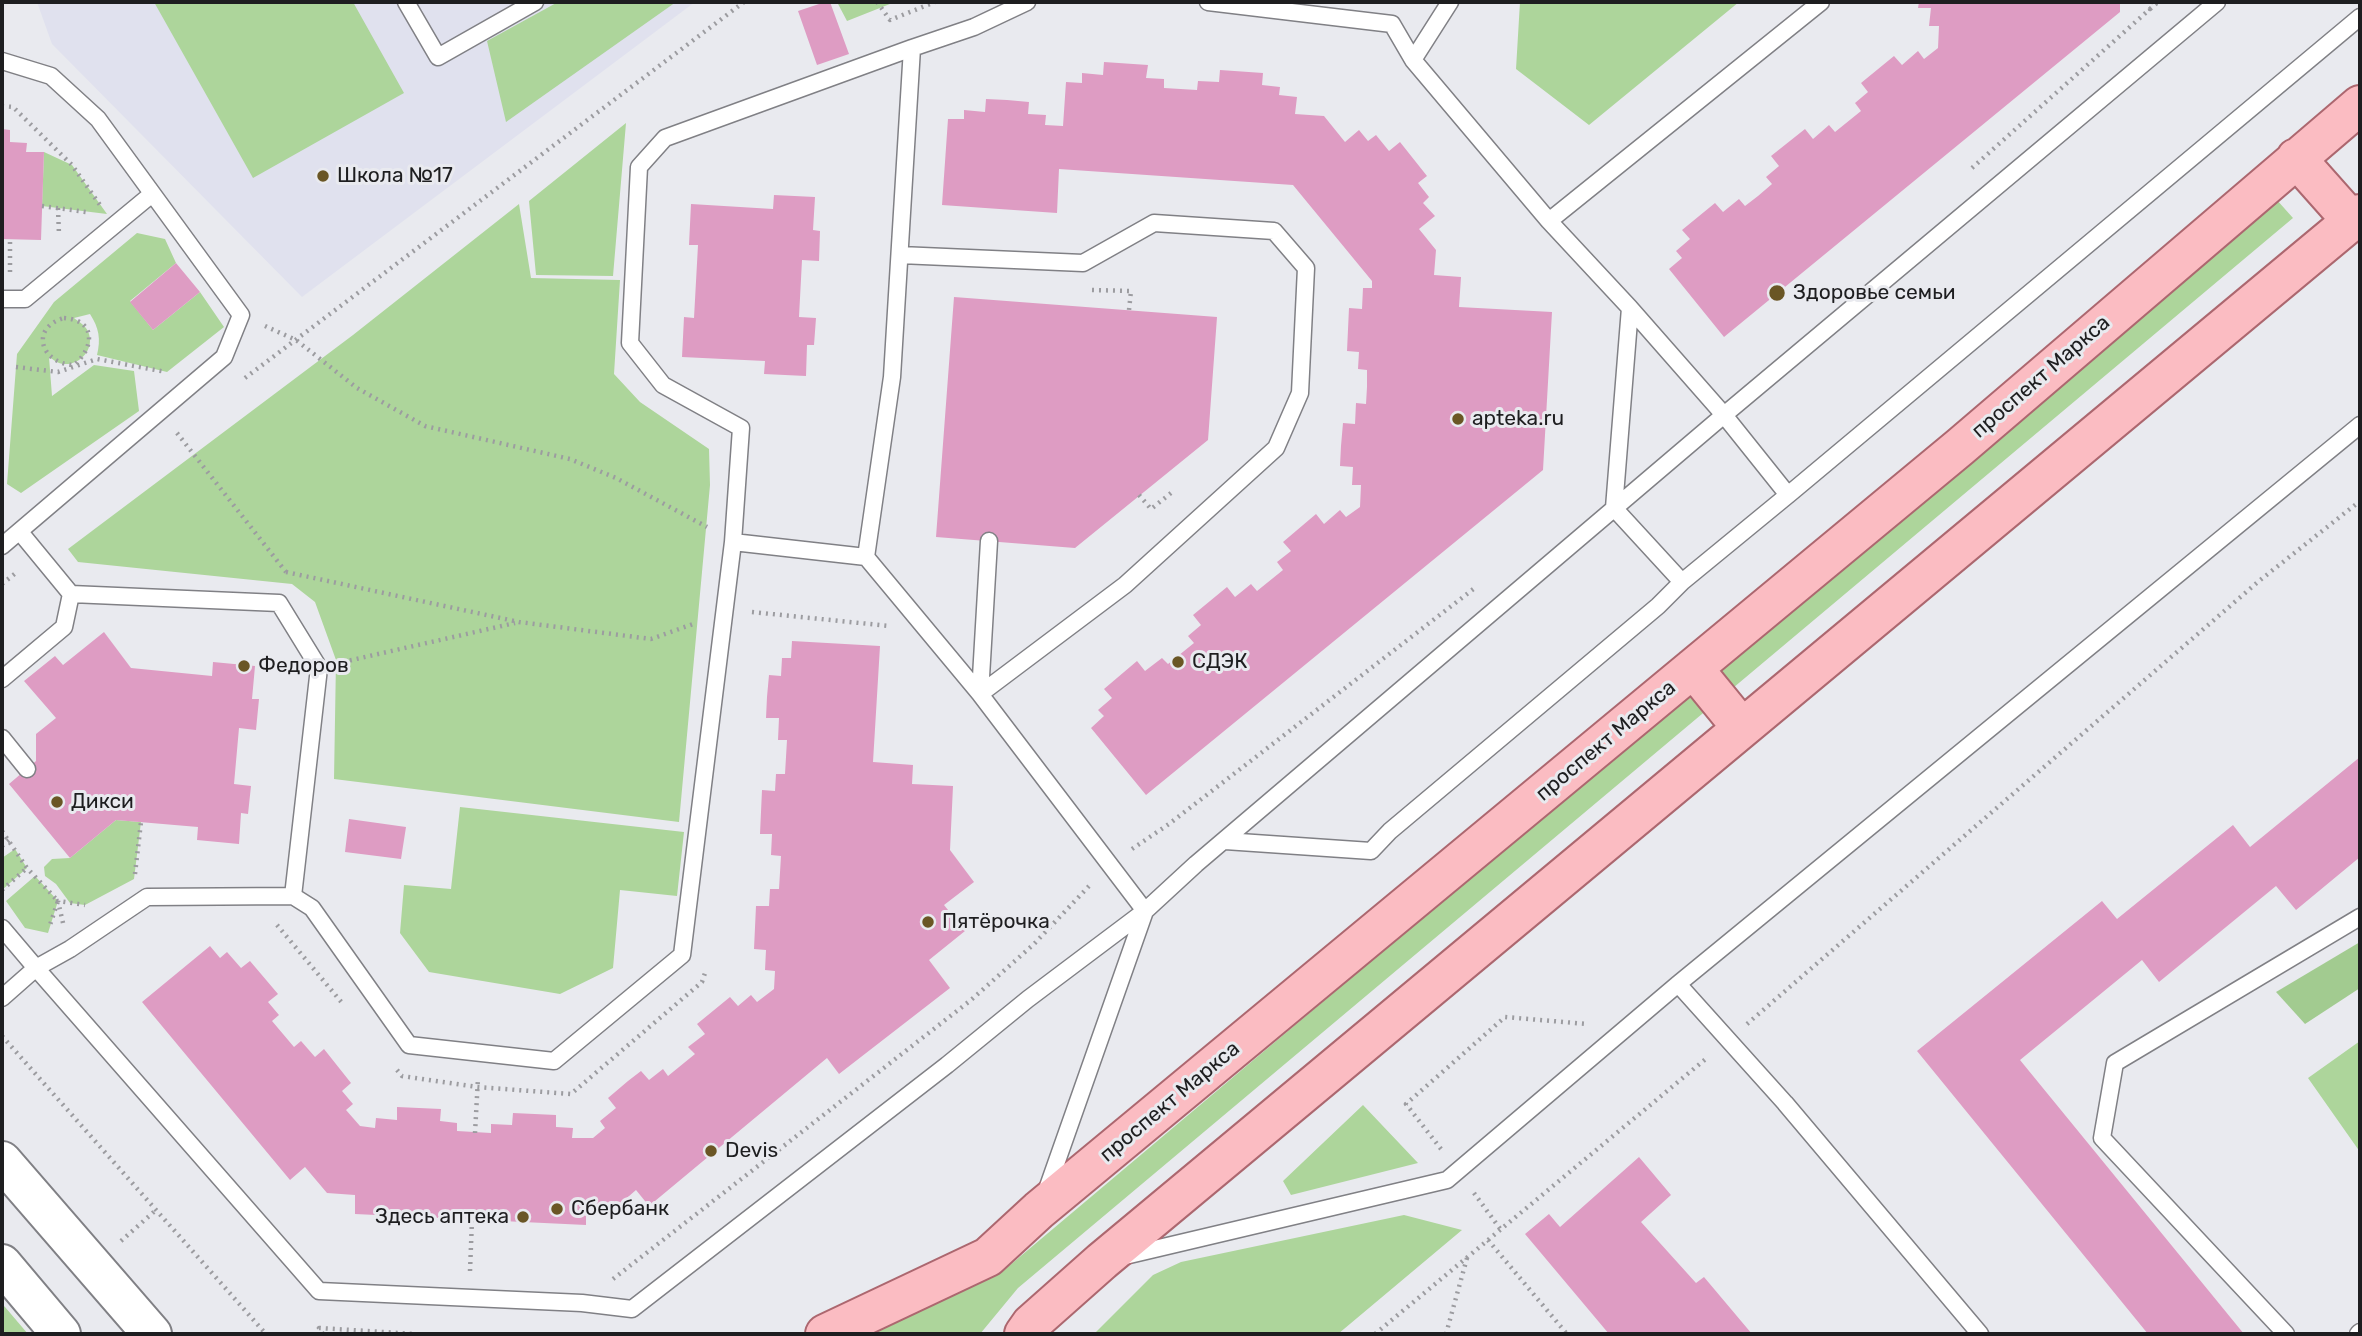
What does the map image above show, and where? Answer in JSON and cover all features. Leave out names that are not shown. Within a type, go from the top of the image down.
[{"type":"main road","name":"проспект Маркса","points":[[825,1334],[988,1257],[1039,1210],[1960,447],[2360,105]]},
{"type":"main road","points":[[1024,1334],[1031,1324],[1102,1261],[2356,217],[2295,158]]},
{"type":"main road","points":[[1693,668],[1742,728]]},
{"type":"street","points":[[2,1161],[152,1334]]},
{"type":"street","points":[[2,1264],[61,1334]]},
{"type":"lane","points":[[406,2],[438,57],[535,2]]},
{"type":"lane","points":[[2,998],[36,968],[70,949],[147,897],[293,896],[312,908],[409,1045],[554,1061],[682,955],[733,542],[741,428],[663,385],[630,343],[639,167],[665,138],[974,27],[1027,2]]},
{"type":"lane","points":[[1208,2],[1392,24],[1413,60],[1549,221],[1724,415],[1788,495]]},
{"type":"lane","points":[[1413,60],[1450,2]]},
{"type":"lane","points":[[1549,221],[1821,2]]},
{"type":"lane","points":[[2,928],[319,1291],[582,1303],[632,1309],[1028,999],[1145,911],[1724,415],[2217,2]]},
{"type":"lane","points":[[1226,841],[1371,851],[1390,831],[1658,606],[1682,582],[2360,17]]},
{"type":"lane","points":[[866,557],[892,377],[912,48]]},
{"type":"lane","points":[[2,61],[51,76],[97,118],[240,315],[224,357],[2,546]]},
{"type":"lane","points":[[2,299],[25,299],[152,194]]},
{"type":"lane","points":[[900,255],[1083,263],[1154,223],[1274,231],[1306,268],[1300,393],[1276,448],[1125,586],[980,694]]},
{"type":"lane","points":[[1630,308],[1615,508],[1682,582]]},
{"type":"lane","points":[[1102,1261],[1447,1180],[1678,984],[2360,425]]},
{"type":"lane","points":[[20,532],[71,594],[279,603],[319,668],[293,896]]},
{"type":"lane","points":[[980,694],[989,541]]},
{"type":"lane","points":[[733,542],[866,557],[980,694],[1145,911]]},
{"type":"lane","points":[[2,679],[64,628],[71,594]]},
{"type":"lane","points":[[2,738],[27,768]]},
{"type":"lane","points":[[1039,1210],[1145,911]]},
{"type":"lane","points":[[2286,1334],[2102,1138],[2115,1063],[2360,916]]},
{"type":"lane","points":[[1678,984],[1729,1039],[1980,1334]]},
{"type":"path","points":[[235,386],[744,2]]},
{"type":"path","points":[[877,2],[890,20],[934,2]]},
{"type":"path","points":[[2151,2],[2150,9],[2158,2]]},
{"type":"path","points":[[2,106],[13,107],[72,165],[107,214]]},
{"type":"path","points":[[42,206],[124,217]]},
{"type":"path","points":[[10,239],[10,272]]},
{"type":"path","points":[[1087,289],[1131,291],[1129,310]]},
{"type":"path","points":[[240,315],[296,340],[357,388],[425,426],[570,460],[616,478],[733,542]]},
{"type":"path","points":[[73,318],[83,324],[89,335],[89,349],[74,365],[58,363],[44,350],[46,329],[55,320],[73,318]]},
{"type":"path","points":[[16,367],[58,372],[97,359],[167,372],[176,364]]},
{"type":"path","points":[[165,439],[175,430],[286,572],[519,622],[652,639],[724,613],[748,612],[894,627],[885,617]]},
{"type":"path","points":[[1139,495],[1151,509],[1171,493]]},
{"type":"path","points":[[1375,1334],[1729,1039],[2259,581],[2360,501]]},
{"type":"path","points":[[2,584],[39,555]]},
{"type":"path","points":[[279,603],[286,572]]},
{"type":"path","points":[[319,668],[519,622]]},
{"type":"path","points":[[134,879],[141,822]]},
{"type":"path","points":[[582,1303],[971,1000],[1034,944],[1110,865],[1169,824]]},
{"type":"path","points":[[2,831],[27,868],[58,901],[36,968]]},
{"type":"path","points":[[2,846],[9,840]]},
{"type":"path","points":[[2,890],[27,868]]},
{"type":"path","points":[[85,905],[94,900]]},
{"type":"path","points":[[275,923],[351,1013]]},
{"type":"path","points":[[393,1066],[402,1076],[477,1087],[571,1094],[702,982],[708,963]]},
{"type":"path","points":[[1501,1230],[1406,1104],[1505,1017],[1626,1028]]},
{"type":"path","points":[[2,1036],[265,1334]]},
{"type":"path","points":[[475,1133],[479,1052]]},
{"type":"path","points":[[469,1299],[472,1220]]},
{"type":"path","points":[[1488,1241],[1567,1334]]},
{"type":"path","points":[[1446,1334],[1467,1258]]},
{"type":"path","points":[[323,1334],[319,1328],[415,1334]]},
{"type":"shaded area","name":"Школа №17","points":[[37,2],[695,2],[302,297],[52,44]]},
{"type":"green space","points":[[154,2],[353,2],[404,93],[253,178]]},
{"type":"green space","points":[[558,2],[676,2],[506,122],[487,41]]},
{"type":"green space","points":[[837,2],[895,2],[847,21]]},
{"type":"green space","points":[[1520,2],[1739,2],[1589,125],[1516,69]]},
{"type":"green space","points":[[626,123],[613,276],[536,275],[529,201]]},
{"type":"green space","points":[[44,152],[72,165],[107,214],[42,206]]},
{"type":"green space","points":[[2276,199],[2293,218],[1018,1288],[980,1334],[873,1334],[1003,1271]]},
{"type":"green space","points":[[519,204],[531,278],[620,280],[614,374],[640,402],[709,449],[710,485],[679,822],[334,779],[336,660],[315,602],[292,584],[78,562],[68,549],[353,335]]},
{"type":"green space","points":[[137,233],[165,239],[176,263],[130,301],[153,330],[200,292],[224,327],[167,372],[97,355],[98,334],[90,314],[74,318],[88,331],[88,351],[70,364],[60,363],[49,357],[52,396],[94,365],[134,371],[139,411],[21,493],[7,484],[17,354],[54,302]]},
{"type":"green space","points":[[460,807],[684,832],[677,896],[620,890],[613,968],[560,994],[429,972],[400,933],[404,885],[451,889]]},
{"type":"green space","points":[[116,820],[141,822],[134,879],[85,905],[70,903],[56,884],[45,876],[44,867],[52,859],[70,858]]},
{"type":"green space","points":[[15,849],[27,868],[2,890],[2,858]]},
{"type":"green space","points":[[35,876],[58,901],[48,933],[25,928],[6,901]]},
{"type":"green space","points":[[2360,942],[2360,988],[2305,1024],[2276,992]]},
{"type":"green space","points":[[2360,1041],[2360,1152],[2308,1078]]},
{"type":"green space","points":[[1363,1105],[1418,1163],[1291,1195],[1283,1181]]},
{"type":"green space","points":[[1404,1215],[1462,1230],[1338,1334],[1094,1334],[1153,1275],[1181,1262]]},
{"type":"green space","points":[[2,1304],[5,1307],[28,1334],[2,1334]]},
{"type":"building","points":[[830,2],[849,54],[817,65],[798,11]]},
{"type":"building","points":[[1919,2],[2120,2],[2120,12],[1724,337],[1669,269],[1682,258],[1676,251],[1690,239],[1682,230],[1715,203],[1723,212],[1739,199],[1745,206],[1758,196],[1772,184],[1766,177],[1779,166],[1771,156],[1805,129],[1813,139],[1829,125],[1835,132],[1861,111],[1855,103],[1868,92],[1861,83],[1894,56],[1902,65],[1918,51],[1924,59],[1938,48],[1939,26],[1929,26],[1931,8],[1918,8]]},
{"type":"building","points":[[1104,62],[1148,65],[1146,78],[1164,79],[1164,88],[1197,90],[1198,81],[1219,82],[1220,70],[1263,73],[1262,85],[1280,87],[1279,95],[1297,97],[1295,114],[1324,116],[1345,142],[1359,130],[1368,141],[1376,135],[1389,151],[1400,142],[1427,176],[1418,183],[1429,197],[1423,203],[1435,216],[1419,229],[1436,250],[1434,275],[1461,277],[1459,307],[1552,312],[1543,470],[1146,795],[1091,728],[1104,716],[1098,710],[1112,698],[1104,689],[1137,661],[1145,671],[1162,658],[1168,664],[1194,643],[1188,636],[1201,625],[1193,615],[1227,587],[1235,597],[1251,584],[1257,591],[1283,570],[1277,562],[1291,551],[1283,542],[1316,514],[1324,524],[1340,510],[1346,517],[1360,507],[1361,485],[1352,485],[1353,467],[1340,466],[1341,446],[1343,423],[1355,424],[1356,403],[1366,404],[1367,387],[1367,370],[1358,369],[1359,352],[1347,351],[1349,308],[1362,309],[1363,288],[1372,288],[1372,281],[1293,185],[1059,169],[1057,213],[942,205],[948,119],[964,119],[964,110],[985,112],[986,99],[1007,100],[1029,102],[1028,114],[1046,115],[1045,125],[1063,126],[1066,82],[1082,83],[1082,73],[1103,75]]},
{"type":"building","points":[[2,129],[10,130],[10,142],[27,143],[26,152],[44,152],[41,240],[2,239]]},
{"type":"building","points":[[774,195],[815,197],[813,230],[820,231],[819,261],[802,260],[799,317],[816,318],[814,345],[807,345],[806,376],[764,374],[765,361],[682,357],[684,317],[694,318],[698,245],[689,245],[691,204],[773,209]]},
{"type":"building","points":[[176,263],[200,292],[153,330],[130,302]]},
{"type":"building","points":[[954,297],[1217,317],[1208,440],[1075,548],[936,537]]},
{"type":"building","points":[[104,632],[131,668],[212,676],[213,662],[255,666],[252,699],[259,699],[256,730],[239,728],[234,784],[251,786],[248,814],[241,813],[239,844],[197,840],[198,827],[116,820],[70,858],[9,784],[36,761],[36,734],[56,718],[24,681],[55,656],[63,665]]},
{"type":"building","points":[[792,641],[880,646],[873,762],[913,765],[912,784],[953,786],[950,850],[974,882],[944,905],[965,931],[929,960],[950,988],[839,1074],[827,1058],[649,1206],[636,1190],[613,1210],[586,1209],[586,1225],[355,1214],[355,1195],[327,1193],[305,1167],[290,1180],[142,1002],[210,946],[220,958],[227,952],[241,968],[250,961],[278,994],[268,1002],[279,1015],[272,1021],[294,1047],[301,1041],[315,1057],[324,1049],[351,1083],[342,1091],[353,1104],[346,1110],[360,1126],[375,1128],[376,1118],[397,1120],[397,1107],[441,1109],[440,1121],[457,1123],[457,1131],[491,1133],[491,1124],[512,1125],[513,1113],[556,1115],[556,1127],[573,1128],[572,1138],[593,1138],[605,1128],[600,1121],[616,1108],[608,1098],[628,1081],[641,1071],[649,1080],[663,1069],[668,1076],[695,1054],[688,1047],[705,1034],[697,1024],[730,997],[738,1006],[751,995],[757,1002],[774,989],[775,971],[765,970],[766,950],[754,949],[756,906],[769,906],[770,889],[779,889],[781,856],[771,855],[772,834],[760,834],[762,790],[775,791],[776,774],[785,774],[787,740],[778,740],[779,718],[766,718],[767,697],[769,675],[781,676],[782,658],[791,658]]},
{"type":"building","points":[[2360,757],[2360,857],[2296,910],[2276,886],[2159,982],[2142,960],[2020,1060],[2244,1334],[2148,1334],[1917,1051],[2102,901],[2117,919],[2233,825],[2250,847]]},
{"type":"building","points":[[349,819],[406,827],[401,859],[345,852]]},
{"type":"building","points":[[1639,1157],[1671,1195],[1641,1222],[1696,1283],[1704,1277],[1752,1334],[1609,1334],[1525,1234],[1549,1214],[1560,1227]]},
{"type":"place","name":"Школа №17","points":[[323,176]]},
{"type":"place","name":"Здоровье семьи","points":[[1777,293]]},
{"type":"place","name":"apteka.ru","points":[[1458,419]]},
{"type":"place","name":"СДЭК","points":[[1178,662]]},
{"type":"place","name":"Федоров","points":[[244,666]]},
{"type":"place","name":"Дикси","points":[[57,802]]},
{"type":"place","name":"Пятёрочка","points":[[928,922]]},
{"type":"place","name":"Devis","points":[[711,1151]]},
{"type":"place","name":"Сбербанк","points":[[557,1209]]},
{"type":"place","name":"Здесь аптека","points":[[523,1217]]}]
